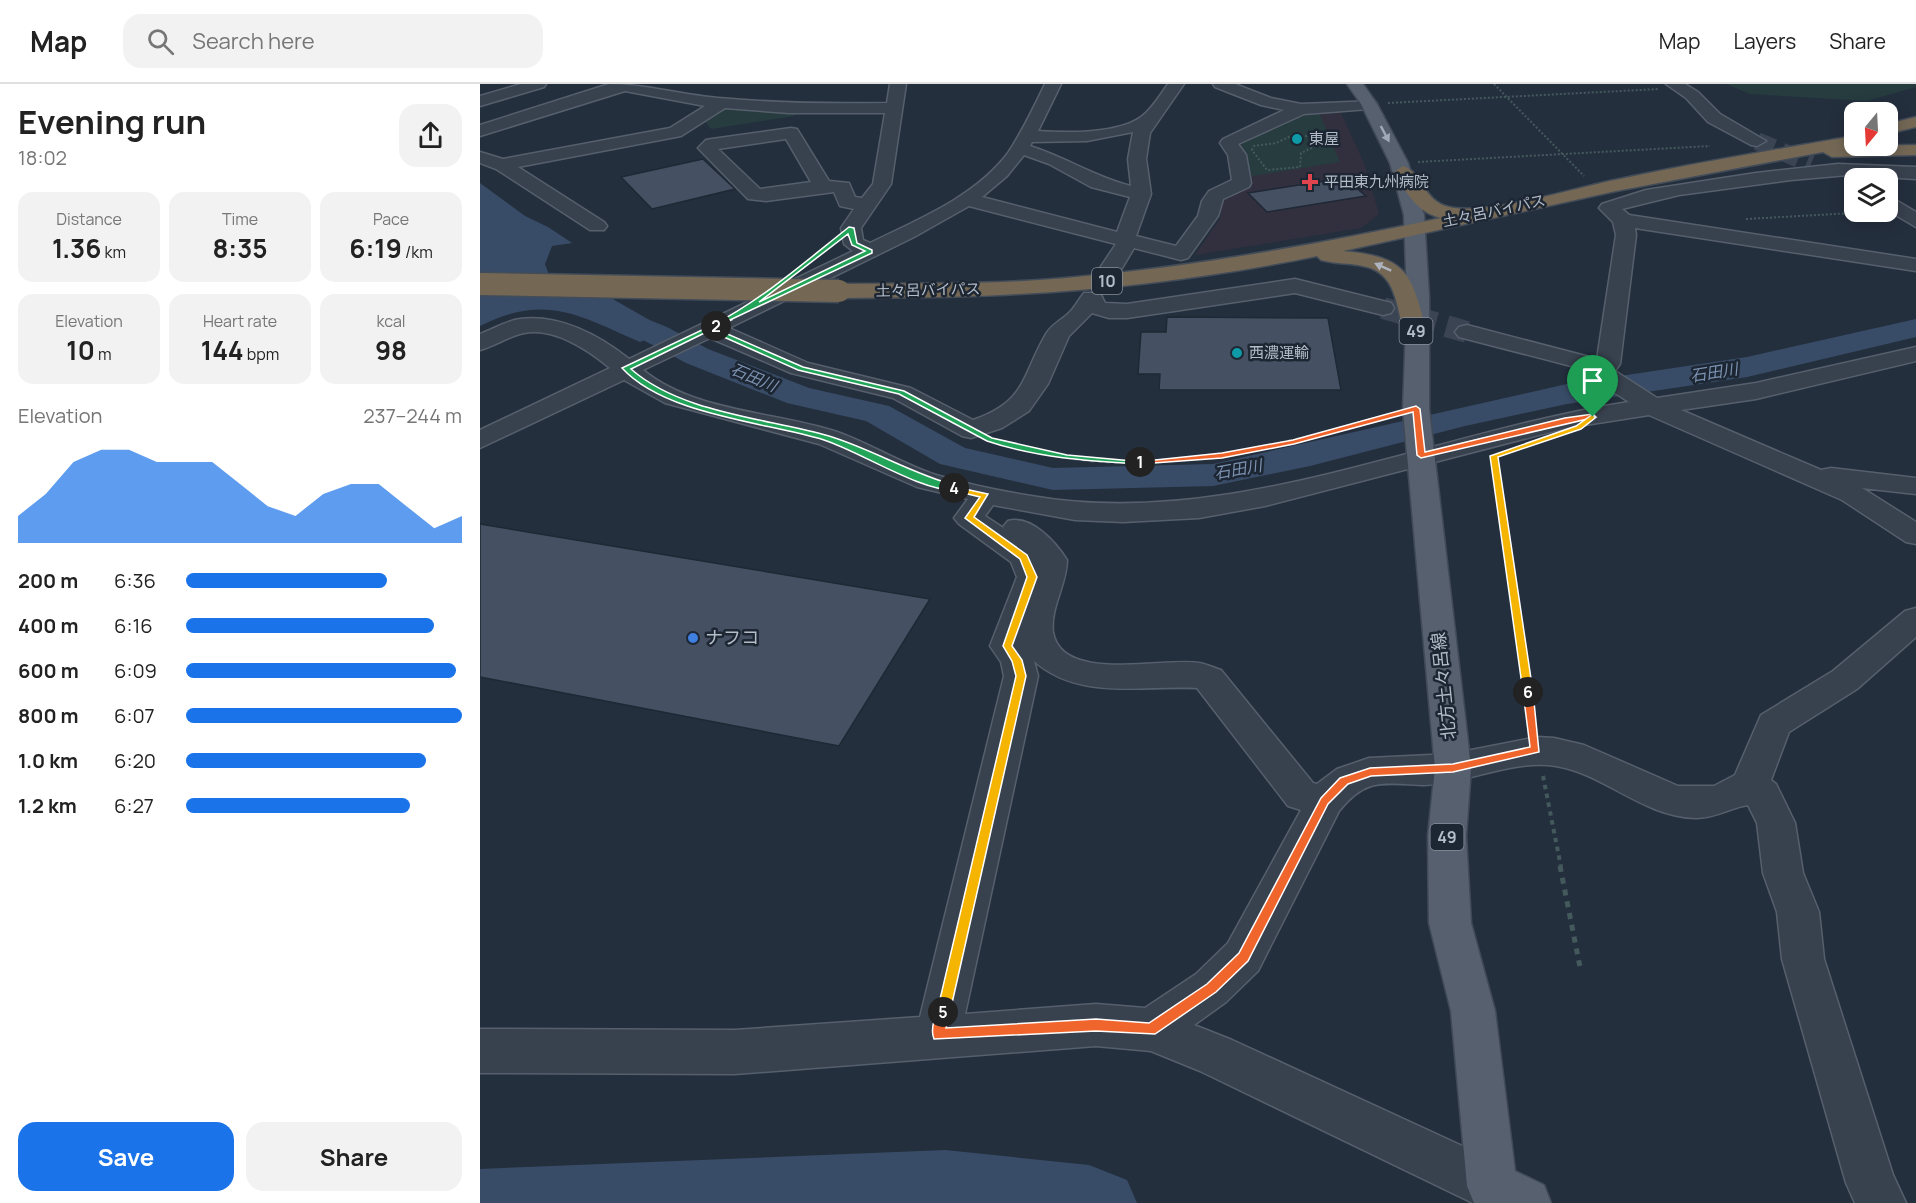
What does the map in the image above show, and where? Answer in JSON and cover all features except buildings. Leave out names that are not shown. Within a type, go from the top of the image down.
[{"type":"highway","points":[[1898,116],[1916,112]]},
{"type":"highway","points":[[1898,126],[1916,122]]},
{"type":"highway","points":[[1605,190],[1844,130]]},
{"type":"highway","points":[[1898,135],[1916,131]]},
{"type":"highway","points":[[1898,143],[1916,140]]},
{"type":"highway","points":[[1829,148],[1844,143]]},
{"type":"highway","points":[[1605,190],[1829,148],[1844,147]]},
{"type":"highway","points":[[1829,148],[1916,150]]},
{"type":"highway","points":[[1401,167],[1420,200],[1430,208],[1457,214],[1483,214]]},
{"type":"highway","name":"土々呂バイパス","points":[[480,284],[839,291],[1015,288],[1076,284],[1196,271],[1372,239],[1411,237],[1605,190]]},
{"type":"highway","name":"土々呂バイパス","points":[[1411,237],[1483,214],[1605,190]]},
{"type":"highway","points":[[1299,254],[1361,260],[1376,263],[1395,272],[1402,284],[1416,335]]},
{"type":"main road","name":"北方土々呂線","points":[[1341,84],[1362,105],[1401,167],[1418,297],[1416,409],[1453,768],[1447,836],[1450,923],[1473,1011],[1509,1194]]},
{"type":"main road","name":"北方土々呂線","points":[[1355,84],[1385,172],[1411,237]]},
{"type":"street","points":[[480,101],[538,84]]},
{"type":"street","points":[[667,96],[694,84]]},
{"type":"street","points":[[735,316],[851,228],[868,205],[882,184],[897,84]]},
{"type":"street","points":[[480,440],[924,225],[965,200],[1012,160],[1053,84]]},
{"type":"street","points":[[1023,142],[1083,138],[1116,132],[1146,122],[1176,84]]},
{"type":"street","points":[[1221,84],[1267,102],[1301,109]]},
{"type":"street","points":[[480,131],[620,85],[667,96],[722,103],[780,107],[893,108]]},
{"type":"street","points":[[1677,86],[1692,95],[1714,118],[1756,141]]},
{"type":"street","points":[[502,165],[675,132],[722,103]]},
{"type":"street","points":[[965,200],[1181,254],[1208,216],[1216,195],[1242,183],[1237,155],[1229,143],[1275,118],[1301,109],[1362,105]]},
{"type":"street","points":[[538,113],[572,122]]},
{"type":"street","points":[[1128,242],[1125,238],[1141,194],[1137,159],[1146,122]]},
{"type":"street","points":[[595,127],[641,139]]},
{"type":"street","points":[[823,186],[791,133],[712,144],[707,148],[755,195],[823,186],[842,187],[847,202],[868,205]]},
{"type":"street","points":[[1023,142],[1098,183],[1141,194]]},
{"type":"street","points":[[480,157],[502,165],[597,226]]},
{"type":"street","points":[[1818,167],[1844,179]]},
{"type":"street","points":[[1916,173],[1818,167],[1622,200],[1609,208],[1623,220],[1916,266]]},
{"type":"street","points":[[1898,209],[1916,221]]},
{"type":"street","points":[[1603,372],[1608,364],[1626,235],[1623,220]]},
{"type":"street","points":[[851,228],[854,244],[870,251]]},
{"type":"street","points":[[1111,268],[1128,242]]},
{"type":"street","points":[[705,331],[800,368],[902,393],[971,430],[993,423],[1026,402],[1049,359],[1058,335],[1077,318],[1092,298],[1095,307],[1109,311],[1127,311],[1295,286],[1383,308]]},
{"type":"street","points":[[480,343],[519,326],[545,325],[574,334],[608,354],[641,381],[674,398],[716,411],[828,438],[927,481],[998,498],[1084,512],[1123,513],[1199,509],[1265,497],[1421,452],[1565,420],[1650,405],[1766,389],[1916,354]]},
{"type":"street","points":[[1467,332],[1565,356],[1603,372],[1650,405],[1852,494],[1916,535]]},
{"type":"street","points":[[1808,473],[1916,486]]},
{"type":"street","points":[[998,498],[1015,524],[1052,560],[1053,574],[1036,630],[1039,643],[1046,652],[1062,665],[1084,674],[1108,678],[1198,675],[1209,679],[1301,795],[1324,801]]},
{"type":"street","points":[[938,1035],[1021,676],[1017,660],[1007,646],[1032,577],[1024,557],[969,518],[998,498]]},
{"type":"street","points":[[1151,1030],[1211,988],[1243,957],[1324,801],[1344,781],[1370,772],[1453,768],[1536,750],[1570,755],[1650,793],[1687,801],[1717,801],[1749,785],[1774,724],[1845,680],[1916,620]]},
{"type":"street","points":[[1749,785],[1762,795],[1776,823],[1783,873],[1798,912],[1803,959],[1836,1058],[1871,1183],[1881,1203]]},
{"type":"street","points":[[480,1051],[735,1052],[938,1035],[1096,1025],[1151,1030],[1216,1055],[1509,1194]]},
{"type":"path","points":[[1494,84],[1563,154],[1605,190]]},
{"type":"path","points":[[1362,105],[1677,86]]},
{"type":"path","points":[[1279,142],[1293,135],[1304,134],[1316,136],[1320,144],[1301,153],[1302,165],[1279,172],[1268,170],[1252,150],[1258,144],[1289,142]]},
{"type":"path","points":[[1401,167],[1563,154],[1710,146]]},
{"type":"path","points":[[1740,220],[1844,214]]},
{"type":"path","points":[[971,430],[1005,445],[1067,458],[1130,462],[1176,460],[1222,455],[1294,442],[1416,409]]},
{"type":"path","points":[[1498,454],[1494,456],[1536,750],[1580,967]]},
{"type":"shaded area","name":"平田東九州病院","points":[[1315,111],[1340,111],[1364,163],[1379,214],[1361,228],[1195,255],[1220,219],[1223,201],[1250,186],[1253,179],[1248,174],[1237,145],[1248,137],[1299,115]]},
{"type":"green space","points":[[1726,84],[1916,84],[1916,87],[1867,101],[1750,94]]},
{"type":"green space","points":[[724,107],[799,111],[794,116],[711,129],[704,120]]},
{"type":"green space","name":"平田東九州病院","points":[[1319,112],[1340,162],[1253,176],[1248,171],[1240,146],[1246,141],[1285,121]]},
{"type":"water","points":[[480,183],[525,216],[548,227],[572,243],[552,246],[545,264],[549,275],[541,297],[611,298],[667,330],[640,342],[580,316],[543,309],[503,316],[480,326]]},
{"type":"waterway","name":"石田川","points":[[480,261],[656,334],[697,356],[799,396],[877,413],[953,456],[1053,479],[1213,475],[1310,455],[1462,416],[1567,394],[1747,367],[1860,343],[1916,328]]},
{"type":"waterway","points":[[480,1202],[945,1183],[1089,1198],[1104,1203]]},
{"type":"tunnel","points":[[1757,141],[1811,164]]},
{"type":"tunnel","points":[[1383,308],[1467,332]]},
{"type":"place","name":"東屋","points":[[1297,139]]},
{"type":"place","name":"平田東九州病院","points":[[1310,182]]},
{"type":"place","name":"西濃運輸","points":[[1237,353]]},
{"type":"place","name":"ナフコ","points":[[693,638]]},
{"type":"route","points":[[1593,417],[1565,420],[1421,455],[1416,409],[1294,442],[1188,460],[1130,462],[1067,458],[990,440],[902,393],[800,368],[711,329],[735,316],[792,275],[851,228],[854,244],[870,251],[735,316],[700,334],[626,368],[641,381],[674,398],[716,411],[828,438],[927,481],[985,496],[969,518],[1024,557],[1032,577],[1007,646],[1017,660],[1021,676],[938,1035],[1096,1025],[1151,1030],[1211,988],[1243,957],[1324,801],[1344,781],[1370,772],[1453,768],[1536,750],[1532,738],[1531,711],[1494,456],[1578,427],[1593,417]]}]
